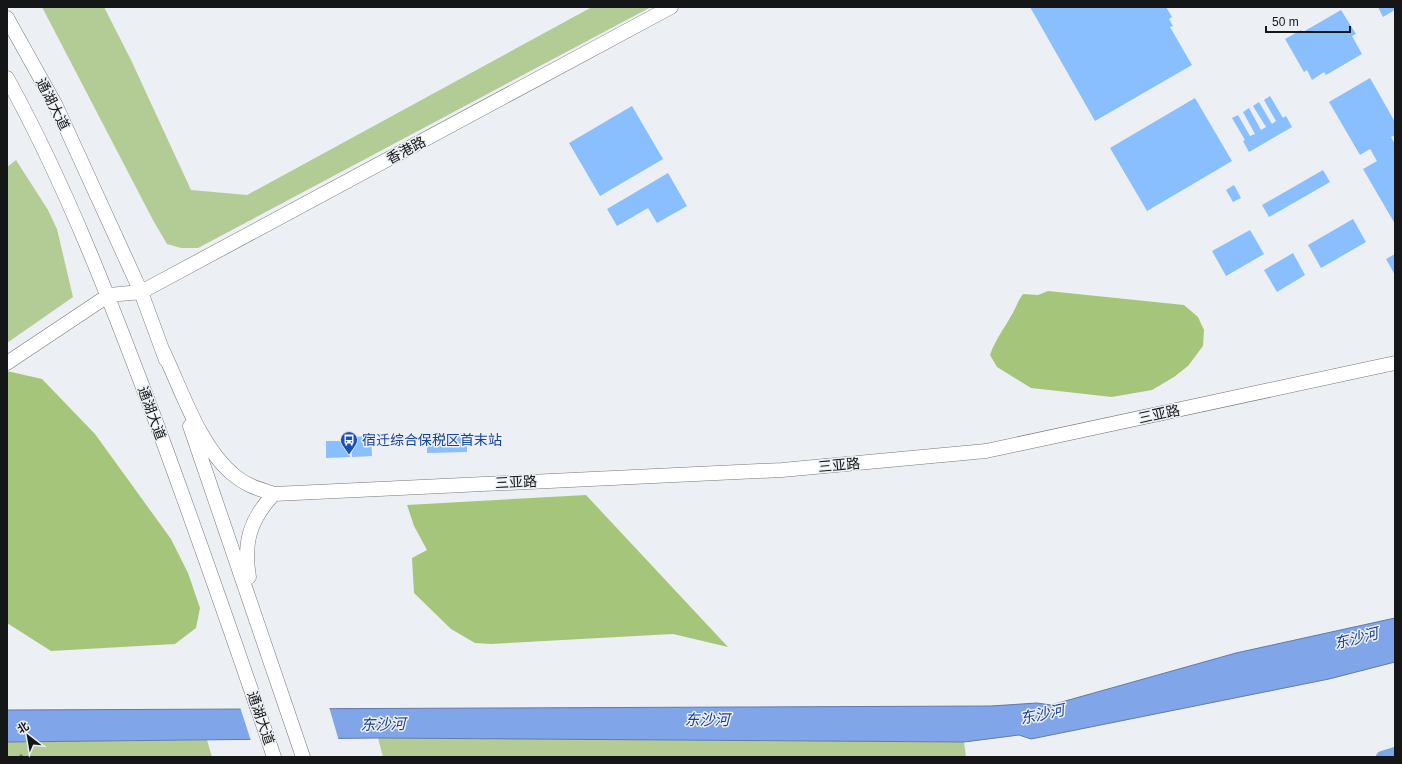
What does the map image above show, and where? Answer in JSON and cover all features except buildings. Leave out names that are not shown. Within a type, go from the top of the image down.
[{"type":"street","name":"香港路","points":[[141,292],[671,7]]},
{"type":"street","name":"通湖大道","points":[[7,18],[56,106],[141,292],[163,350],[257,618],[303,757]]},
{"type":"street","name":"通湖大道","points":[[7,78],[29,119],[109,296],[188,509],[274,757]]},
{"type":"street","points":[[7,362],[109,296],[141,292]]},
{"type":"street","points":[[163,350],[209,447],[235,476],[250,486],[274,494],[254,522],[249,534],[246,550],[247,569],[257,618]]},
{"type":"street","name":"三亚路","points":[[274,494],[782,470],[986,451],[1395,364]]},
{"type":"green space","points":[[42,7],[104,7],[131,60],[191,190],[247,195],[592,7],[651,7],[198,248],[181,248],[167,244],[154,222]]},
{"type":"green space","points":[[16,160],[48,210],[57,229],[73,297],[7,343],[7,167]]},
{"type":"green space","points":[[1048,291],[1184,305],[1198,317],[1204,330],[1203,346],[1188,366],[1174,377],[1152,390],[1112,397],[1031,388],[997,367],[990,355],[997,339],[1023,294],[1038,295]]},
{"type":"green space","points":[[7,371],[42,379],[95,434],[171,539],[188,573],[200,608],[196,628],[175,644],[51,651],[7,623]]},
{"type":"green space","points":[[586,495],[728,647],[673,634],[491,644],[475,643],[451,629],[414,593],[412,558],[427,550],[414,526],[407,505]]},
{"type":"green space","points":[[378,738],[964,742],[966,757],[383,757]]},
{"type":"green space","points":[[207,740],[212,757],[7,757],[7,742]]},
{"type":"water","name":"东沙河","points":[[1395,618],[1395,662],[1329,679],[1031,739],[1019,735],[964,742],[378,738],[7,742],[7,710],[991,706],[1037,703],[1051,705],[1236,653]]},
{"type":"pier","points":[[240,707],[329,707],[339,741],[251,741]]},
{"type":"waterway","points":[[1382,757],[1395,753]]},
{"type":"place","name":"宿迁综合保税区首末站","points":[[349,455]]}]
